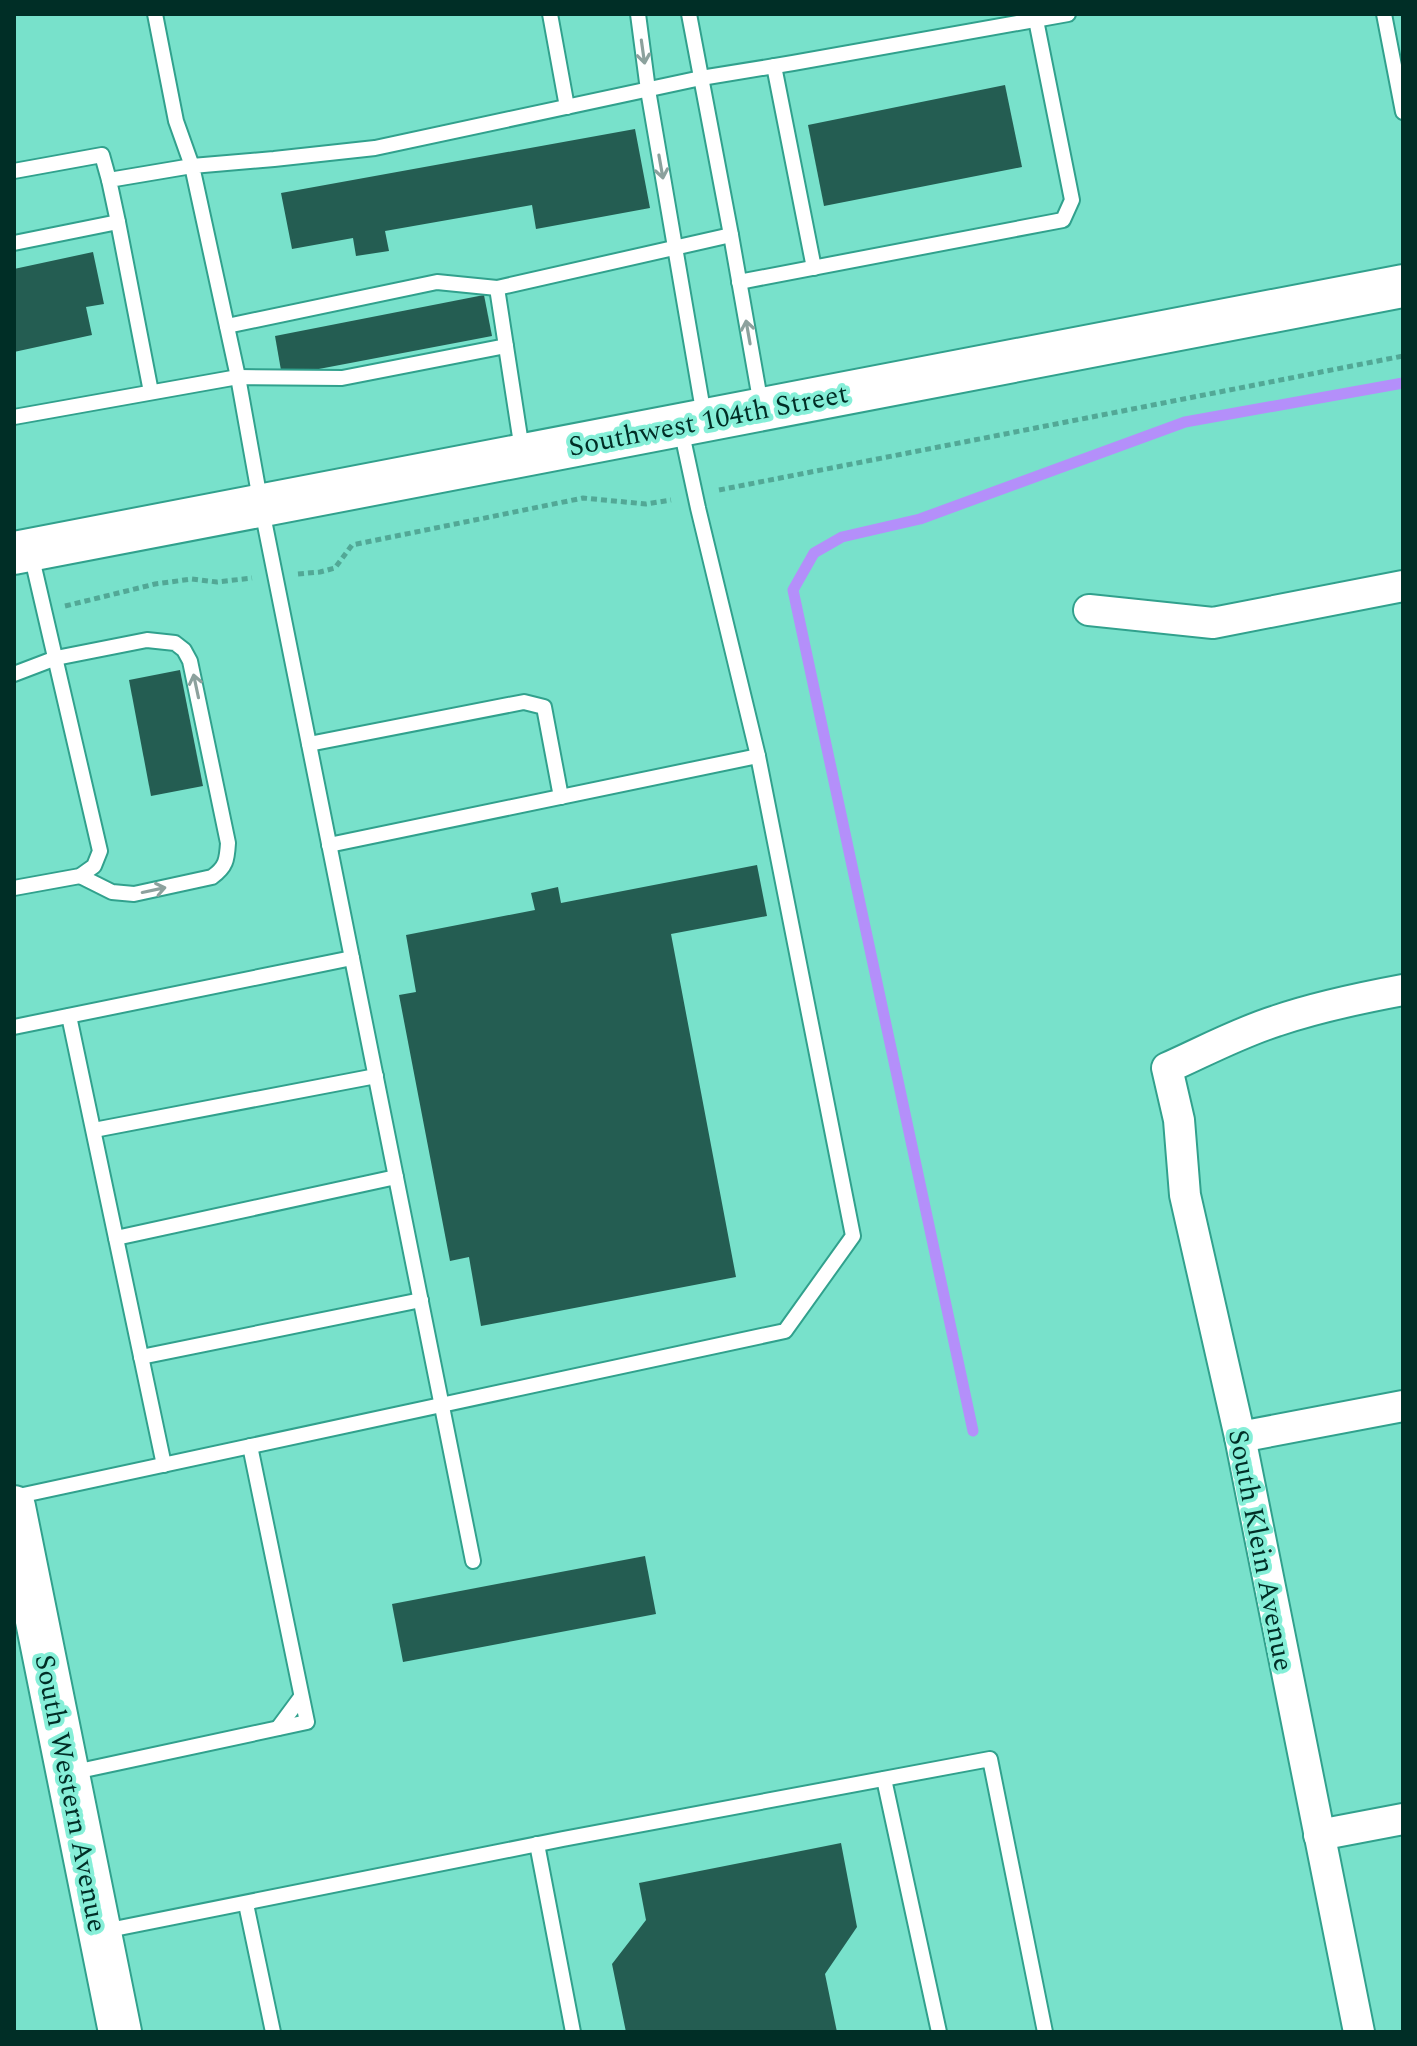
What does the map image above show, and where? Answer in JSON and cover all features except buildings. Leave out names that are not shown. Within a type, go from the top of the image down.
[{"type":"main road","name":"Southwest 104th Street","points":[[22,551],[1403,286]]},
{"type":"main road","name":"South Western Avenue","points":[[14,1507],[120,2032]]},
{"type":"street","points":[[1089,610],[1213,623],[1403,586]]},
{"type":"street","name":"South Klein Avenue","points":[[1359,2032],[1240,1437],[1185,1195],[1179,1120],[1167,1068],[1275,1021],[1403,990]]},
{"type":"street","points":[[1240,1437],[1403,1406]]},
{"type":"street","points":[[1319,1835],[1403,1819]]},
{"type":"lane","points":[[155,14],[176,121],[192,166],[238,377],[473,1561]]},
{"type":"lane","points":[[550,14],[567,107]]},
{"type":"lane","points":[[14,1497],[785,1331],[853,1236],[758,756],[698,508],[676,249],[638,14]]},
{"type":"lane","points":[[689,14],[762,409]]},
{"type":"lane","points":[[109,180],[192,166],[375,148],[701,78],[1068,14]]},
{"type":"lane","points":[[1384,14],[1403,112]]},
{"type":"lane","points":[[739,282],[1063,220],[1072,200],[1036,20]]},
{"type":"lane","points":[[774,66],[814,268]]},
{"type":"lane","points":[[14,171],[102,155],[151,392]]},
{"type":"lane","points":[[14,243],[118,222]]},
{"type":"lane","points":[[227,326],[437,282],[497,288],[731,235]]},
{"type":"lane","points":[[497,288],[523,455]]},
{"type":"lane","points":[[14,417],[238,377],[342,378],[506,346]]},
{"type":"lane","points":[[14,888],[80,876],[94,866],[100,851],[56,658],[22,551]]},
{"type":"lane","points":[[14,674],[56,658],[147,640],[175,643],[184,650],[190,661],[228,843],[227,859],[221,871],[212,877],[134,894],[112,892],[80,876]]},
{"type":"lane","points":[[309,744],[524,702],[544,707],[561,797]]},
{"type":"lane","points":[[329,845],[758,756]]},
{"type":"lane","points":[[14,1027],[352,958]]},
{"type":"lane","points":[[69,1016],[164,1465]]},
{"type":"lane","points":[[94,1130],[376,1076]]},
{"type":"lane","points":[[116,1238],[396,1177]]},
{"type":"lane","points":[[141,1357],[421,1300]]},
{"type":"lane","points":[[68,1773],[307,1722],[250,1446]]},
{"type":"lane","points":[[100,1932],[537,1844],[990,1759],[1045,2032]]},
{"type":"lane","points":[[884,1779],[939,2032]]},
{"type":"lane","points":[[537,1844],[573,2032]]},
{"type":"lane","points":[[246,1904],[273,2032]]},
{"type":"waterway","points":[[973,1431],[793,590],[814,553],[842,537],[920,519],[1185,422],[1403,383]]}]
